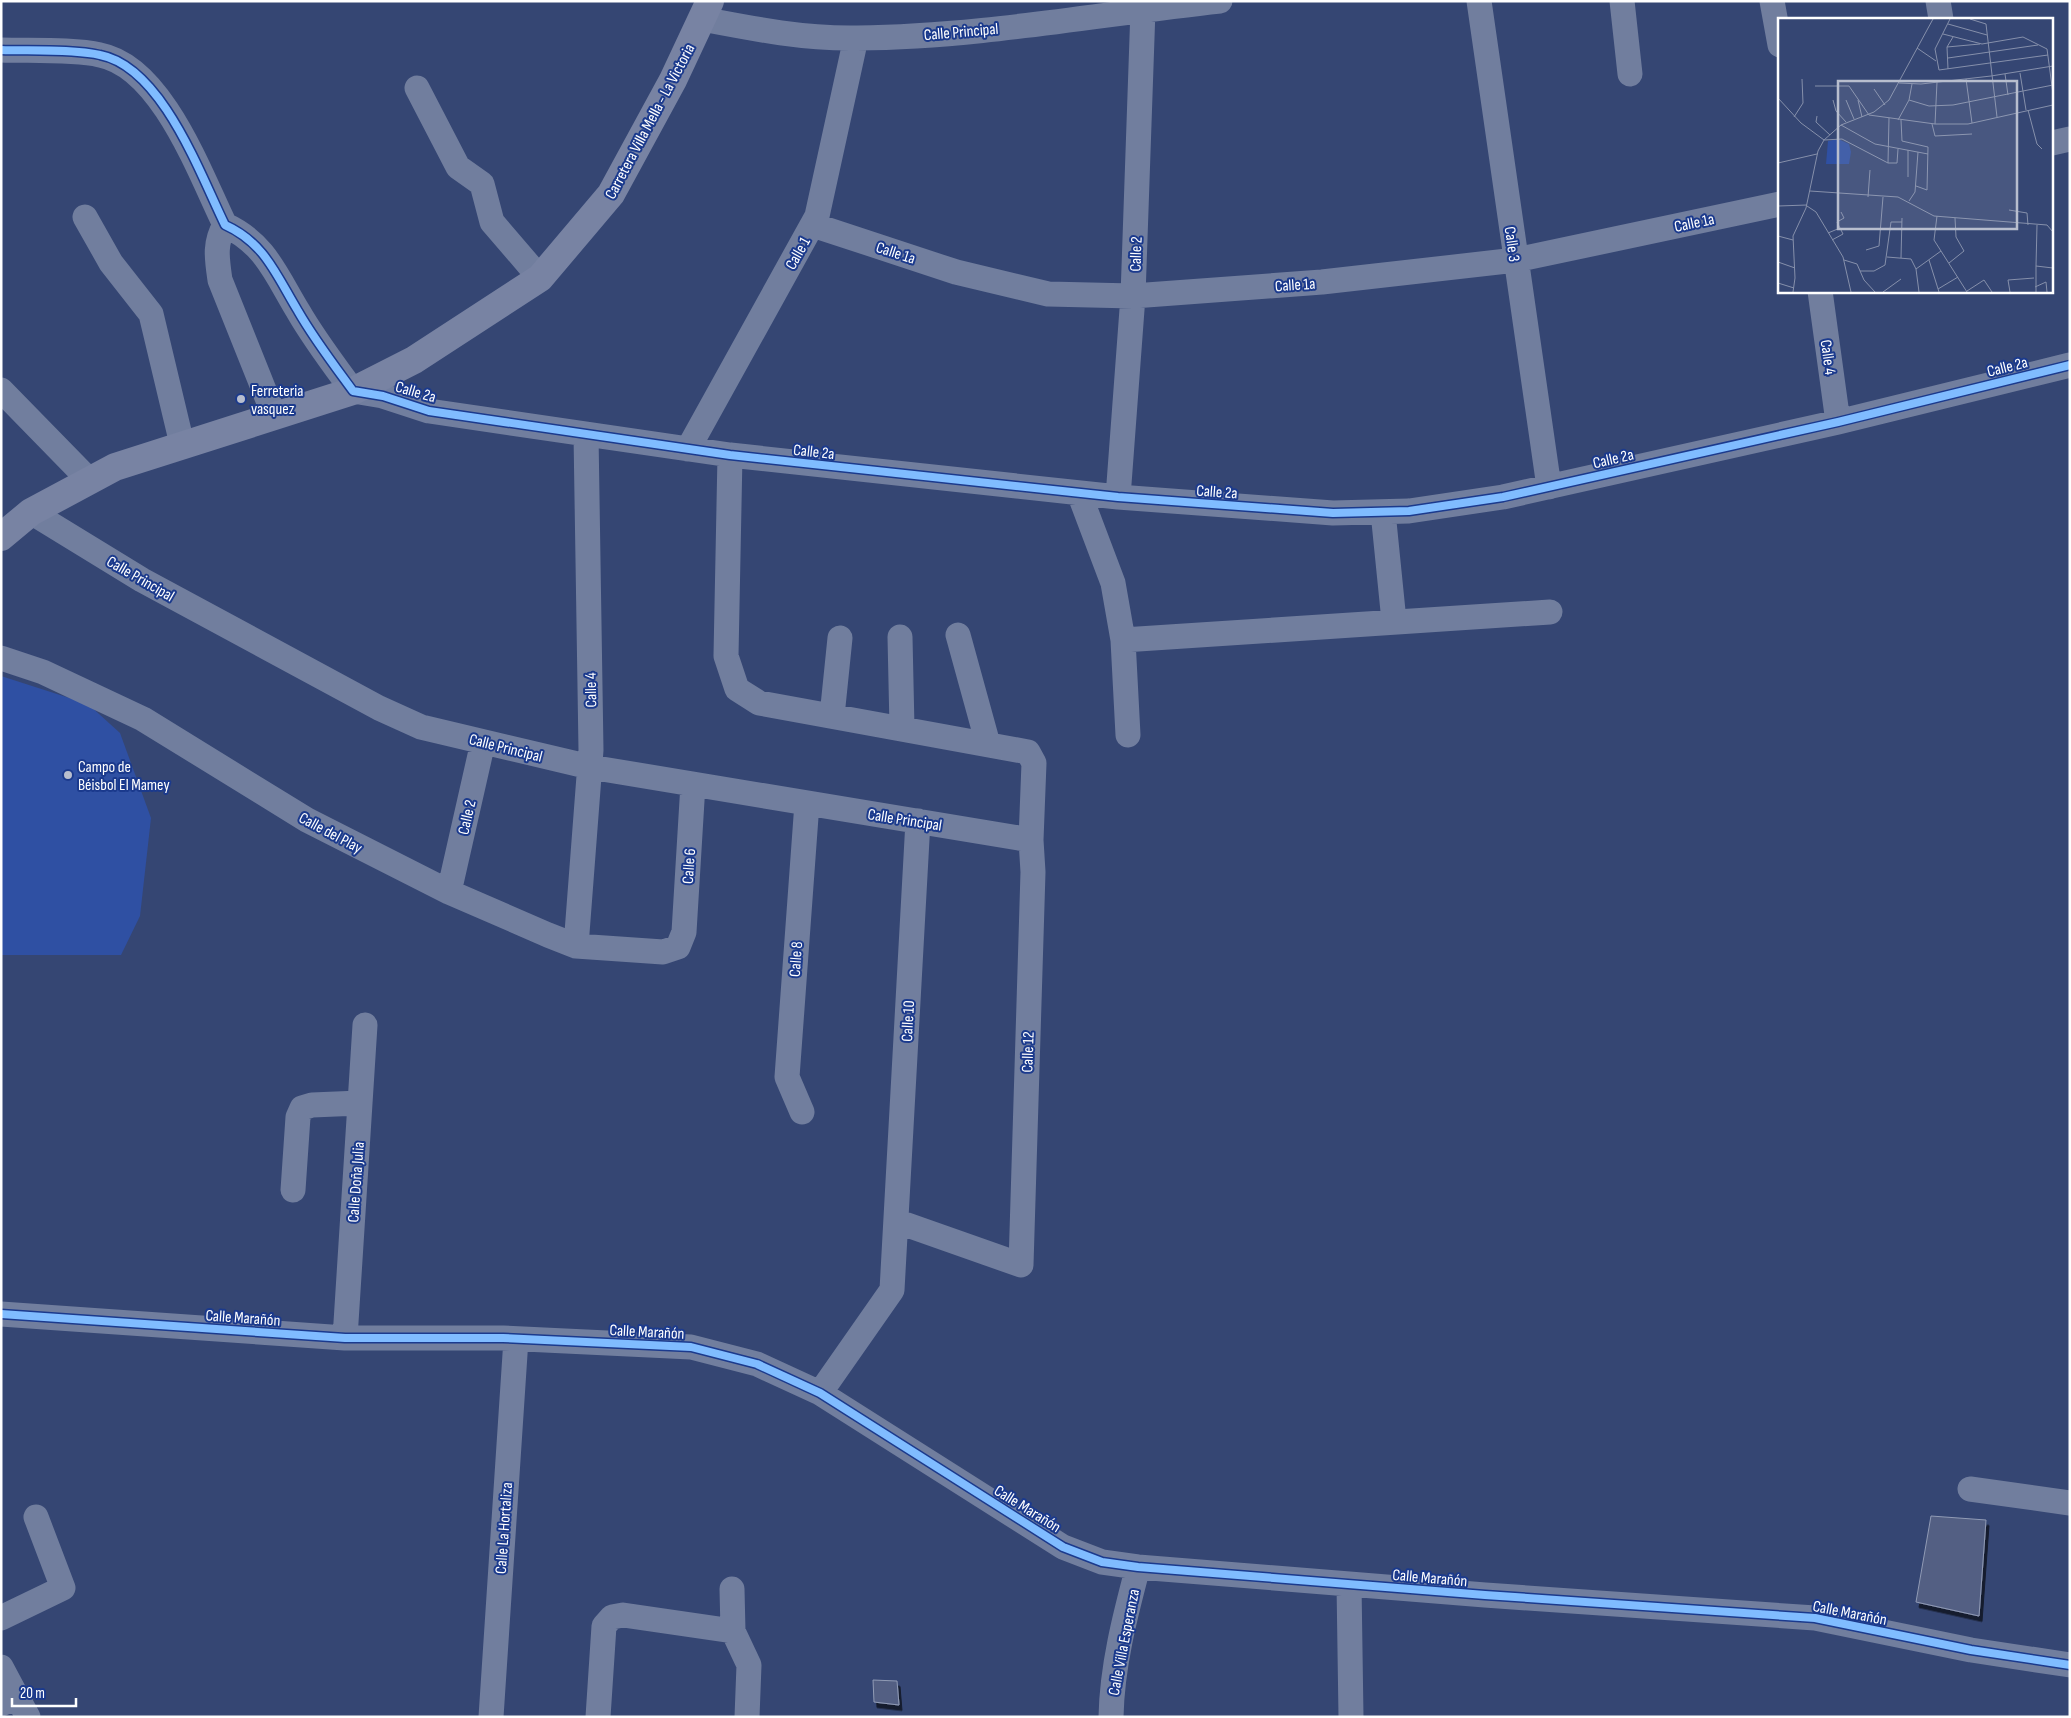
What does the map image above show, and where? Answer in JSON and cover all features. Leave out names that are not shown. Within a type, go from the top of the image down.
[{"type":"main road","name":"Carretera Villa Mella - La Victoria","points":[[1,538],[31,512],[116,467],[182,444],[353,391],[414,360],[540,278],[612,194],[673,80],[706,10]]},
{"type":"street","name":"Calle Principal","points":[[706,10],[766,32],[856,38],[960,33],[1220,1]]},
{"type":"street","name":"Calle 3","points":[[1479,1],[1549,487]]},
{"type":"street","points":[[1622,1],[1630,74]]},
{"type":"street","points":[[1772,1],[1778,34]]},
{"type":"street","points":[[1938,1],[1941,18]]},
{"type":"street","name":"Calle 2","points":[[1118,497],[1133,296],[1143,9]]},
{"type":"street","name":"Calle 1","points":[[688,449],[817,216],[856,38]]},
{"type":"street","points":[[1,50],[101,55],[122,63],[138,76],[168,110],[225,225],[241,232],[255,244],[273,267],[303,319],[353,391]]},
{"type":"street","points":[[417,88],[458,167],[482,184],[492,222],[540,278]]},
{"type":"street","points":[[2054,143],[2070,139]]},
{"type":"street","name":"Calle 1a","points":[[813,225],[956,272],[1048,294],[1133,296],[1322,282],[1516,260],[1778,204]]},
{"type":"street","points":[[84,217],[111,264],[151,314],[182,444]]},
{"type":"street","points":[[225,225],[217,237],[216,257],[220,280],[274,415]]},
{"type":"street","name":"Calle 4","points":[[1820,292],[1838,422]]},
{"type":"street","name":"Calle 2a","points":[[353,391],[383,396],[430,411],[730,455],[1118,497],[1333,513],[1409,511],[1503,497],[1838,422],[2070,365]]},
{"type":"street","points":[[1,390],[89,480]]},
{"type":"street","name":"Calle 4","points":[[576,946],[590,767],[586,434]]},
{"type":"street","points":[[730,455],[726,656],[737,689],[759,703],[988,744],[958,635]]},
{"type":"street","points":[[1079,493],[1112,583],[1123,640],[1128,735]]},
{"type":"street","name":"Calle Principal","points":[[31,512],[142,580],[379,708],[421,726],[590,767],[1031,840]]},
{"type":"street","points":[[1383,512],[1394,621]]},
{"type":"street","points":[[1123,640],[1550,612]]},
{"type":"street","points":[[900,637],[902,728]]},
{"type":"street","points":[[832,716],[840,638]]},
{"type":"street","name":"Calle del Play","points":[[1,658],[43,672],[143,719],[307,820],[449,892],[576,946],[663,952],[678,947]]},
{"type":"street","name":"Calle 2","points":[[449,892],[482,742]]},
{"type":"street","name":"Calle 12","points":[[896,1221],[1020,1265],[1033,872],[1031,840],[1034,763],[1028,752],[988,744]]},
{"type":"street","name":"Calle 6","points":[[678,947],[684,932],[693,784]]},
{"type":"street","name":"Calle 8","points":[[802,1112],[787,1077],[807,803]]},
{"type":"street","name":"Calle 10","points":[[820,1393],[892,1290],[918,821]]},
{"type":"street","name":"Calle Doña Julia","points":[[345,1338],[365,1025]]},
{"type":"street","points":[[293,1190],[298,1117],[302,1108],[312,1105],[360,1103]]},
{"type":"street","name":"Calle Marañón","points":[[1,1314],[345,1338],[516,1339],[691,1347],[756,1364],[820,1393],[1063,1547],[1102,1562],[1138,1567],[1349,1584],[1815,1618],[1971,1650],[2070,1665]]},
{"type":"street","name":"Calle La Hortaliza","points":[[491,1717],[516,1339]]},
{"type":"street","points":[[1970,1489],[2070,1503]]},
{"type":"street","points":[[1,1618],[63,1588],[36,1517]]},
{"type":"street","name":"Calle Villa Esperanza","points":[[1111,1717],[1112,1696],[1126,1613],[1138,1567]]},
{"type":"street","points":[[1349,1584],[1351,1717]]},
{"type":"street","points":[[732,1589],[733,1631],[750,1665],[747,1717]]},
{"type":"street","points":[[598,1717],[604,1626],[612,1617],[622,1615],[733,1631]]},
{"type":"street","points":[[1,1667],[15,1706]]},
{"type":"shaded area","name":"Campo de Béisbol El Mamey","points":[[1,676],[88,704],[120,733],[151,818],[140,916],[121,955],[1,955]]},
{"type":"building","points":[[1931,1516],[1986,1520],[1979,1616],[1916,1602]]},
{"type":"building","points":[[873,1680],[897,1681],[899,1705],[874,1702]]},
{"type":"cycle path","points":[[1,50],[64,51],[100,55],[122,64],[142,79],[176,125],[191,152],[225,225],[239,232],[250,241],[268,261],[324,352],[353,391],[383,396],[429,411],[730,455],[1118,497],[1333,513],[1409,511],[1503,497],[1838,422],[2070,365]]},
{"type":"cycle path","points":[[1,1314],[345,1338],[503,1338],[691,1347],[757,1364],[820,1393],[1063,1547],[1102,1562],[1138,1567],[1485,1595],[1815,1618],[1971,1650],[2070,1665]]},
{"type":"place","name":"Ferreteria vasquez","points":[[241,399]]},
{"type":"place","name":"Campo de Béisbol El Mamey","points":[[68,775]]}]
